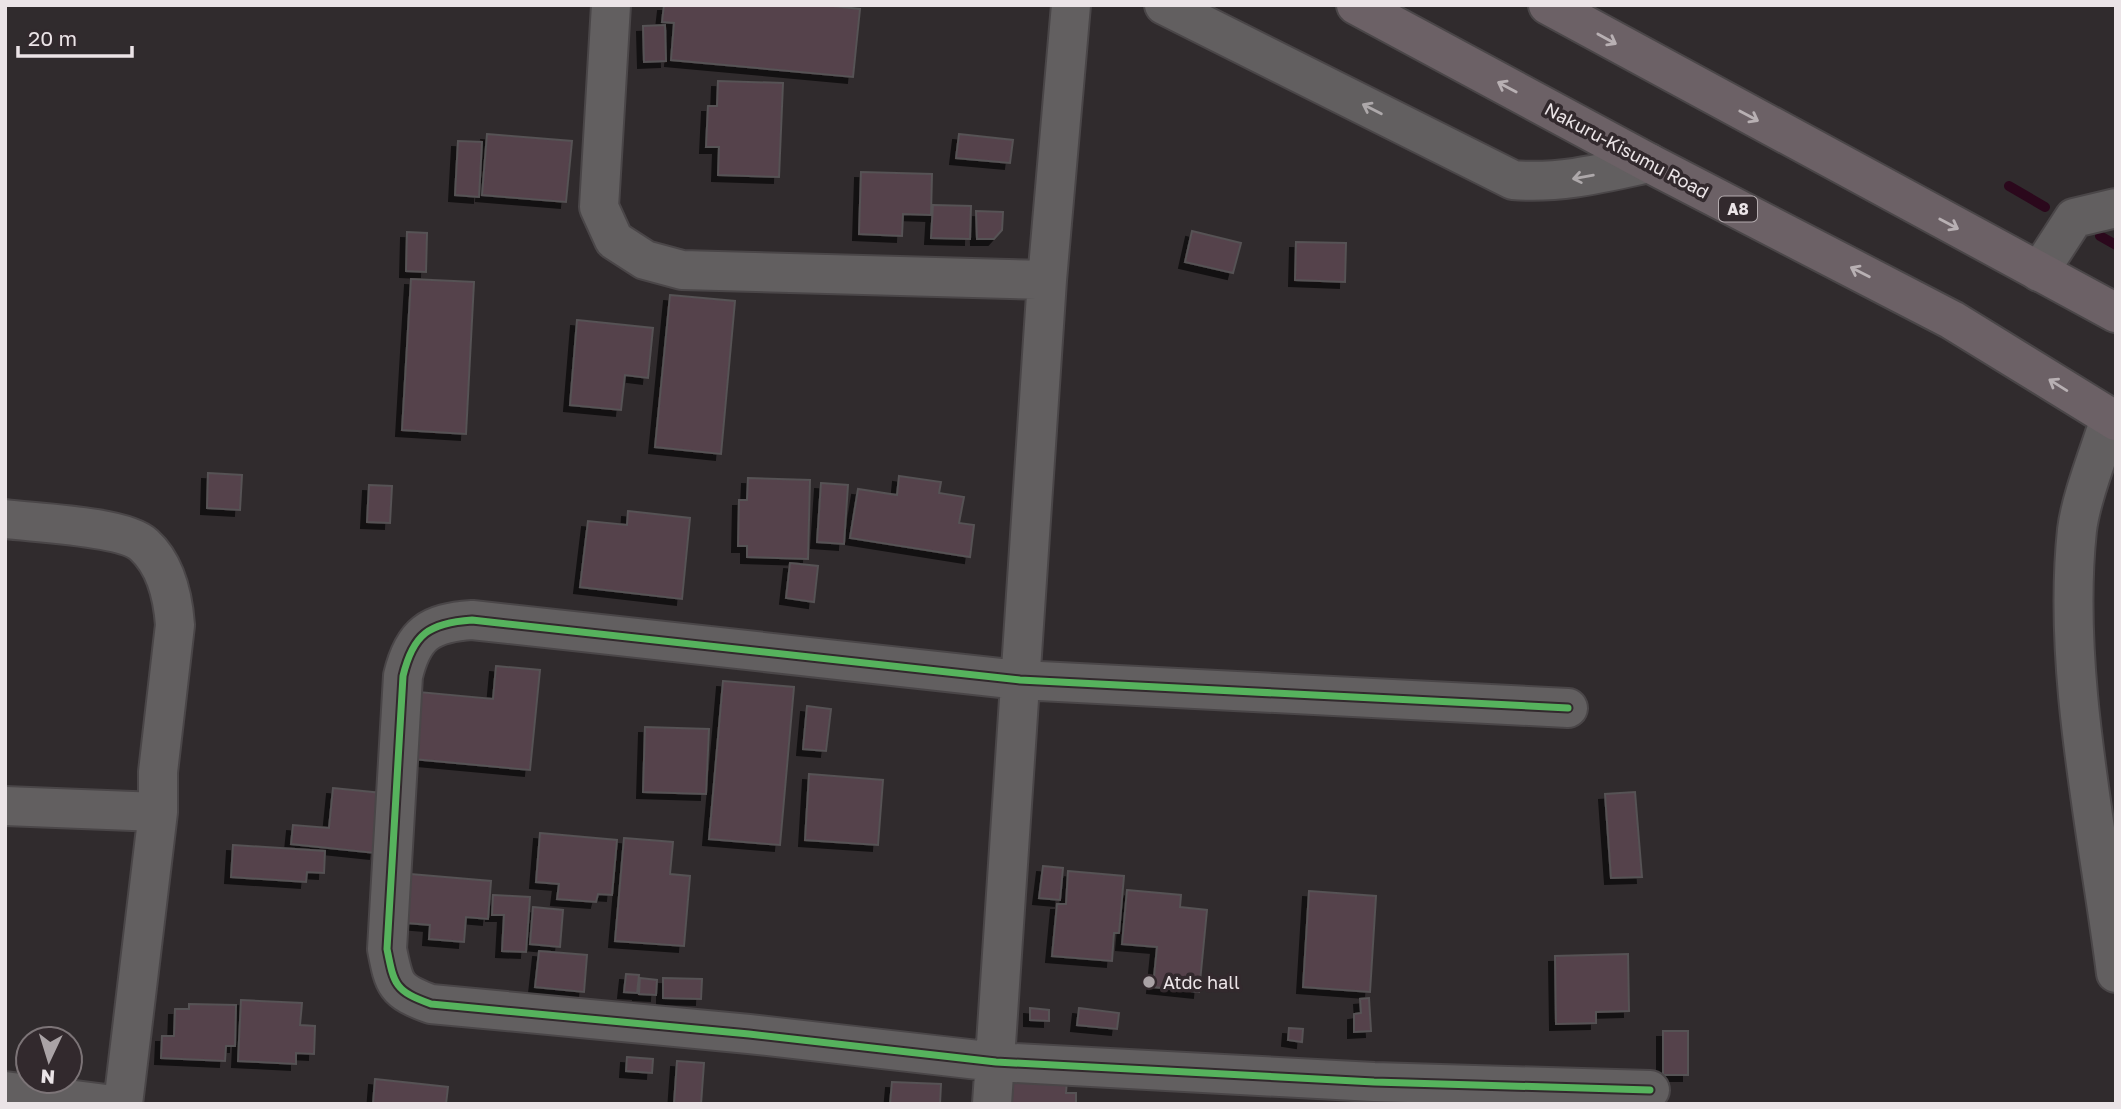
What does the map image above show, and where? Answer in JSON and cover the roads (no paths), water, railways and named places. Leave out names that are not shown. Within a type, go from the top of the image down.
[{"type":"highway","name":"Nakuru-Kisumu Road","points":[[1356,5],[1649,163],[1952,320],[2113,420]]},
{"type":"highway","points":[[1548,5],[2116,313]]},
{"type":"street","points":[[611,5],[599,207],[614,240],[645,260],[682,270],[1046,280]]},
{"type":"street","points":[[992,1104],[1046,280],[1071,5]]},
{"type":"street","points":[[1164,5],[1513,180],[1538,182],[1578,179],[1649,163]]},
{"type":"street","points":[[2039,272],[2074,218],[2116,208]]},
{"type":"street","points":[[2113,420],[2077,527],[2073,610],[2084,744],[2109,863],[2116,973]]},
{"type":"street","points":[[5,519],[108,530],[143,544],[163,573],[173,603],[175,625],[158,772],[158,812],[123,1104]]},
{"type":"street","points":[[1568,708],[1020,680],[472,620],[446,622],[424,635],[410,648],[403,676],[387,949],[394,983],[408,996],[431,1004],[749,1034],[996,1062],[1374,1093],[1650,1090]]},
{"type":"street","points":[[5,806],[158,812]]},
{"type":"street","points":[[5,1091],[106,1104]]},
{"type":"waterway","points":[[2009,186],[2045,207]]},
{"type":"waterway","points":[[2100,236],[2116,245]]},
{"type":"place","name":"Atdc hall","points":[[1149,982]]}]
